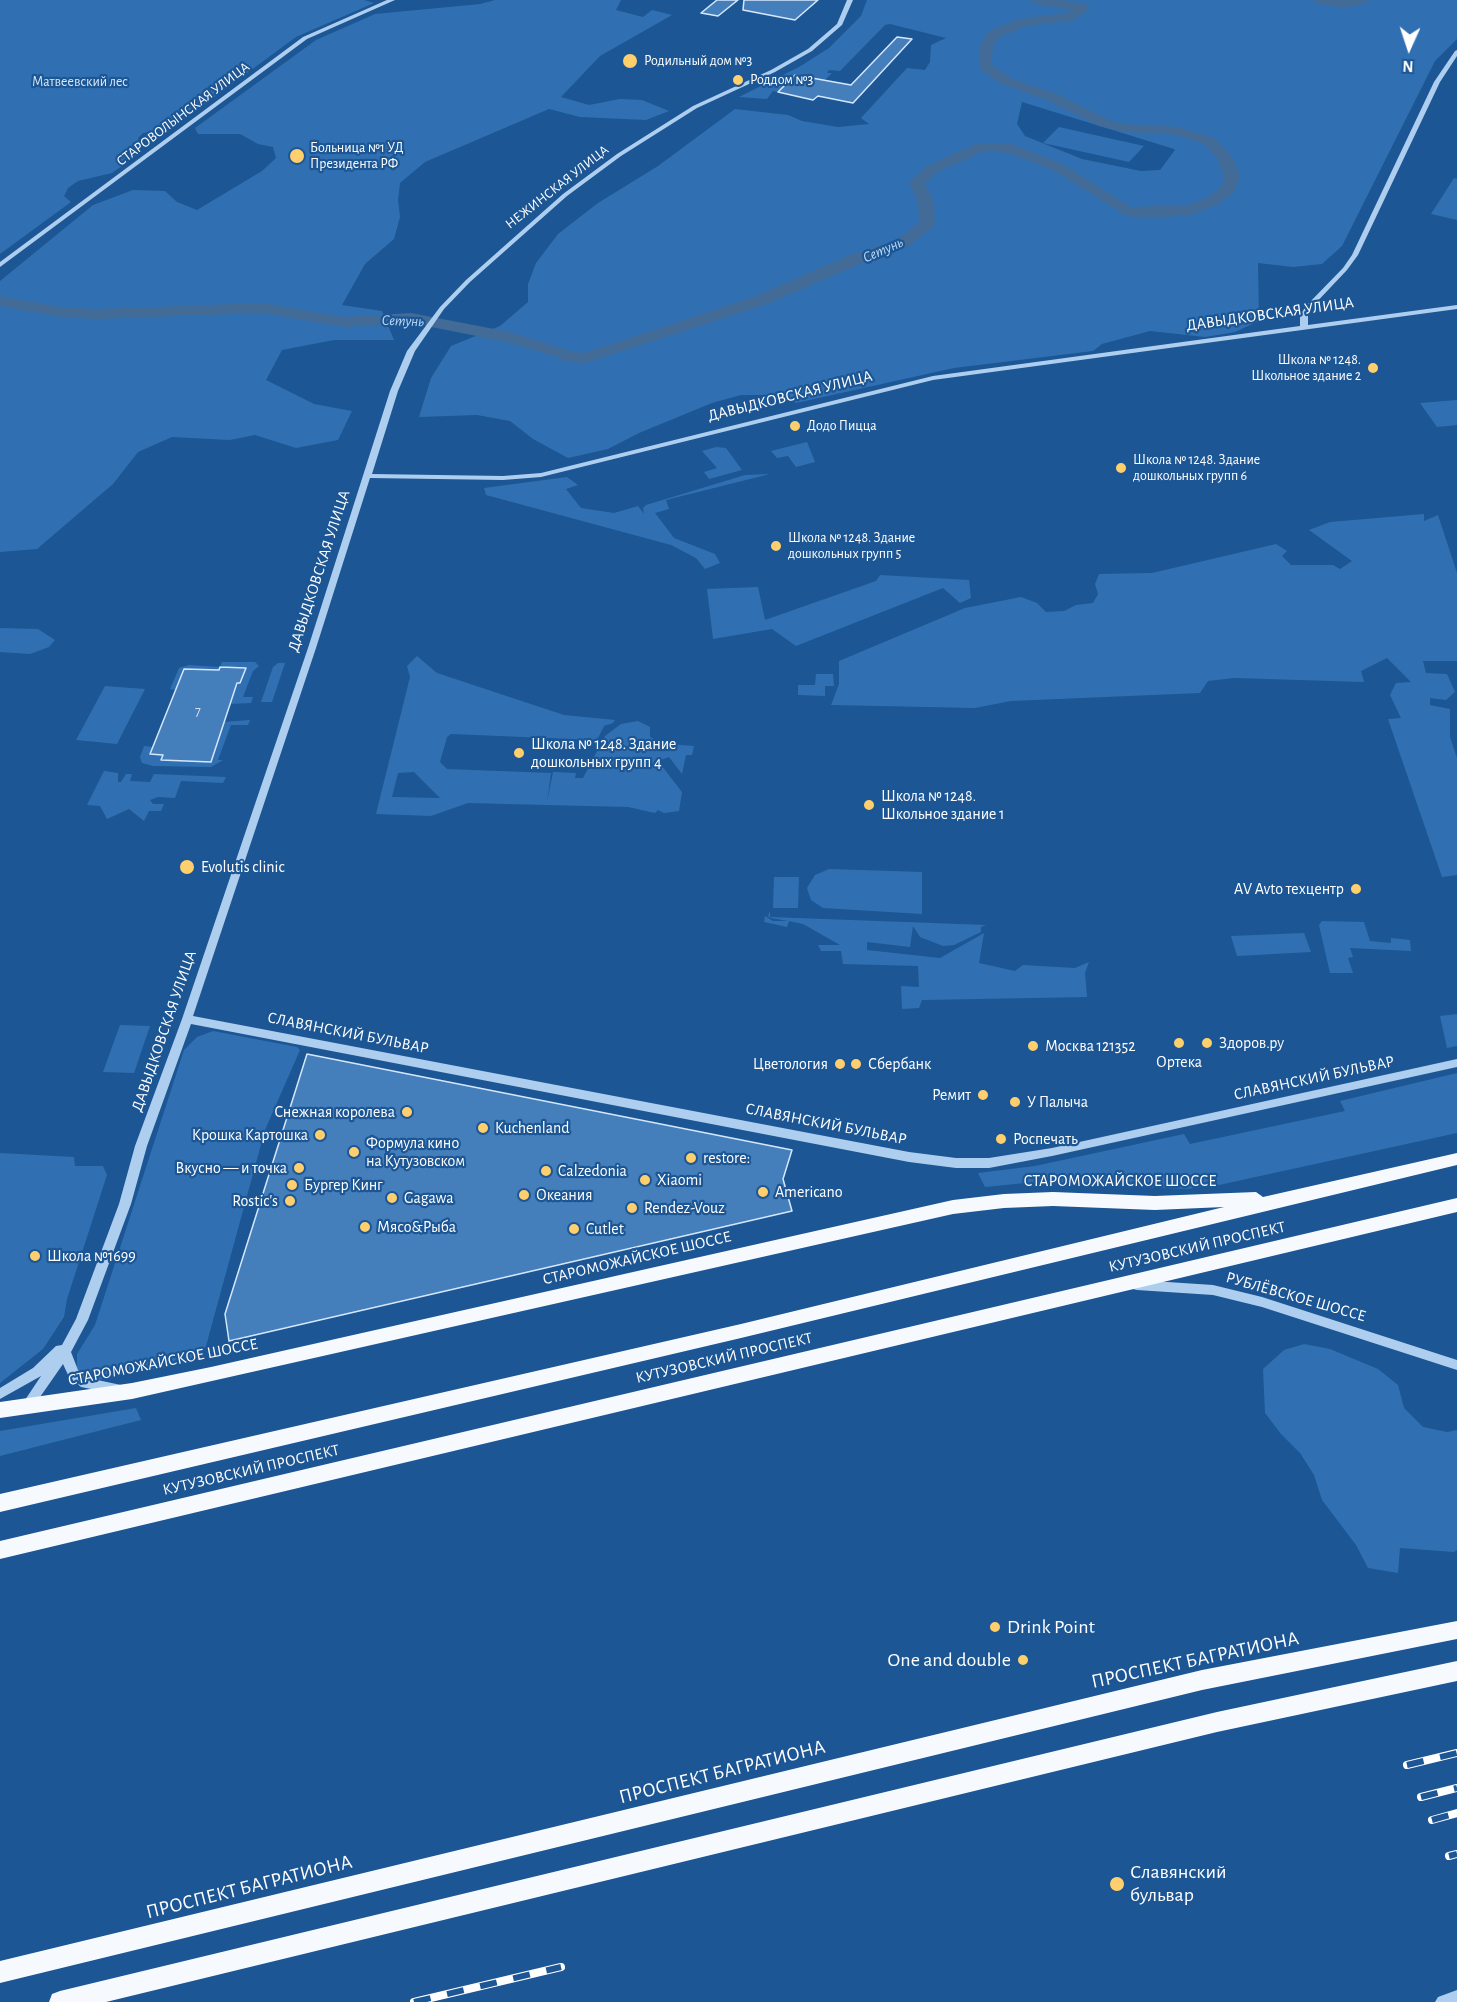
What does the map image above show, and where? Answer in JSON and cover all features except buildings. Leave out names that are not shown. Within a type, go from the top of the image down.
[{"type":"main road","name":"КУТУЗОВСКИЙ ПРОСПЕКТ","points":[[0,1503],[730,1334],[1289,1197],[1457,1160]]},
{"type":"main road","name":"СТАРОМОЖАЙСКОЕ ШОССЕ","points":[[0,1410],[132,1391],[953,1207],[1004,1201],[1053,1199],[1155,1203],[1289,1197]]},
{"type":"main road","name":"КУТУЗОВСКИЙ ПРОСПЕКТ","points":[[0,1550],[1457,1205]]},
{"type":"main road","name":"ПРОСПЕКТ БАГРАТИОНА","points":[[0,1972],[1190,1683],[1457,1630]]},
{"type":"main road","points":[[60,2002],[1205,1725],[1457,1671]]},
{"type":"street","name":"СТАРОВОЛЫНСКАЯ УЛИЦА","points":[[0,265],[305,38],[339,21],[392,0]]},
{"type":"street","name":"НЕЖИНСКАЯ УЛИЦА","points":[[367,476],[399,377],[421,336],[442,308],[523,230],[579,184],[695,107],[773,71],[810,50],[839,25],[850,0]]},
{"type":"street","points":[[1304,327],[1304,315],[1309,306],[1345,269],[1355,255],[1437,82],[1457,52]]},
{"type":"street","name":"ДАВЫДКОВСКАЯ УЛИЦА","points":[[27,1406],[74,1338],[125,1204],[141,1146],[187,1019],[367,476],[503,478],[541,475],[933,378],[1457,307]]},
{"type":"street","name":"СЛАВЯНСКИЙ БУЛЬВАР","points":[[187,1019],[902,1156],[957,1163],[989,1163],[1052,1152],[1457,1063]]},
{"type":"street","name":"РУБЛЁВСКОЕ ШОССЕ","points":[[1121,1285],[1174,1286],[1213,1290],[1307,1315],[1457,1365]]},
{"type":"street","points":[[0,1394],[37,1372],[74,1338]]},
{"type":"street","points":[[64,1352],[73,1373],[86,1383],[132,1391]]},
{"type":"street","points":[[1443,2002],[1457,1998]]},
{"type":"green space","name":"Матвеевский лес","points":[[0,0],[364,0],[374,3],[296,37],[171,129],[143,133],[138,138],[141,152],[112,173],[78,181],[68,188],[64,196],[71,202],[0,254]]},
{"type":"green space","points":[[495,0],[621,0],[616,10],[643,17],[652,10],[672,15],[600,56],[561,97],[589,105],[620,99],[642,100],[669,111],[646,120],[580,117],[549,109],[425,162],[400,183],[398,200],[400,217],[394,239],[365,264],[342,305],[382,311],[394,340],[334,340],[282,350],[266,380],[314,404],[352,411],[338,440],[296,448],[255,435],[230,440],[172,437],[138,452],[113,484],[37,549],[0,552],[0,281],[93,205],[133,190],[165,191],[177,202],[197,210],[262,171],[276,158],[273,147],[258,144],[240,134],[198,134],[195,128],[316,40],[375,14],[480,4]]},
{"type":"green space","points":[[867,0],[1457,0],[1457,39],[1435,61],[1342,246],[1322,264],[1293,267],[1258,263],[1259,321],[1235,332],[1205,337],[1150,331],[1102,344],[1093,351],[954,368],[796,403],[784,395],[741,395],[712,403],[639,433],[608,449],[568,458],[533,439],[510,421],[477,415],[419,417],[431,378],[451,346],[500,326],[528,302],[528,284],[536,263],[558,234],[598,203],[658,166],[735,109],[788,115],[802,121],[838,127],[869,124],[861,118],[907,68],[925,70],[930,62],[931,45],[946,38],[890,24],[885,25],[840,71],[829,70],[827,73],[832,73],[825,80],[795,75],[778,92],[773,91],[767,99],[739,97],[799,67],[829,48],[861,16]],"holes":[[[1022,102],[1174,149],[1160,170],[1141,171],[1082,159],[1025,136],[1017,124]]]},
{"type":"green space","points":[[1059,127],[1144,146],[1129,162],[1043,143]]},
{"type":"green space","points":[[1454,178],[1457,179],[1457,220],[1431,214]]},
{"type":"green space","points":[[1457,400],[1457,425],[1437,427],[1420,403]]},
{"type":"green space","points":[[807,442],[815,462],[796,467],[788,456],[777,458],[771,451]]},
{"type":"green space","points":[[716,447],[726,448],[742,470],[709,479],[704,472],[717,468],[702,451]]},
{"type":"green space","points":[[770,474],[666,500],[669,509],[655,513],[674,538],[715,554],[720,563],[705,569],[696,558],[671,545],[486,495],[484,488],[567,477],[578,485],[566,489],[581,508],[614,513],[638,506],[644,514],[643,508],[646,505],[745,475]]},
{"type":"green space","points":[[1424,514],[1424,521],[1438,515],[1457,573],[1457,661],[1423,661],[1426,673],[1447,674],[1455,692],[1446,700],[1430,698],[1430,705],[1450,709],[1450,737],[1457,758],[1457,875],[1442,877],[1388,719],[1401,718],[1390,695],[1396,683],[1411,682],[1387,658],[1361,671],[1364,682],[1234,678],[1208,681],[1200,693],[1011,701],[975,708],[831,705],[839,684],[839,661],[965,608],[1021,597],[1037,603],[1046,612],[1064,611],[1076,605],[1093,603],[1098,594],[1095,584],[1099,574],[1152,573],[1276,544],[1287,551],[1282,556],[1291,565],[1333,565],[1340,569],[1352,561],[1309,530],[1330,522]]},
{"type":"green space","points":[[880,575],[969,580],[971,598],[960,603],[943,588],[796,646],[772,629],[713,639],[707,589],[758,587],[765,620],[876,581]]},
{"type":"green space","points":[[0,628],[38,629],[55,640],[49,647],[30,654],[0,652]]},
{"type":"green space","points":[[417,656],[437,673],[564,715],[615,720],[604,726],[597,740],[451,734],[447,737],[440,762],[447,769],[551,773],[547,802],[553,772],[576,773],[575,778],[583,778],[605,736],[621,724],[638,721],[650,727],[650,737],[656,740],[669,744],[694,746],[692,755],[686,755],[682,774],[669,757],[658,761],[682,792],[679,811],[664,813],[658,810],[655,813],[628,807],[468,803],[431,816],[376,814],[410,677],[407,666]],"holes":[[[414,772],[440,798],[392,797],[398,773]]]},
{"type":"green space","points":[[222,662],[255,662],[259,666],[253,671],[243,697],[253,697],[251,703],[229,704],[245,668],[220,667]]},
{"type":"green space","points":[[278,663],[285,663],[272,702],[261,702],[273,667]]},
{"type":"green space","points":[[189,665],[220,667],[218,671],[185,669],[176,690],[170,689],[179,668]]},
{"type":"green space","points":[[816,674],[833,674],[834,686],[825,686],[825,696],[798,695],[798,685],[815,685]]},
{"type":"green space","points":[[105,686],[145,689],[117,744],[76,740]]},
{"type":"green space","points":[[250,720],[248,725],[231,725],[218,760],[223,760],[211,767],[153,766],[142,763],[140,757],[144,746],[153,747],[163,755],[161,760],[211,762],[223,722]]},
{"type":"green space","points":[[104,771],[118,773],[118,782],[121,782],[126,774],[132,774],[130,781],[150,782],[154,774],[226,777],[223,783],[181,781],[175,798],[158,797],[150,800],[153,804],[164,804],[161,811],[149,811],[144,821],[129,809],[107,819],[100,806],[87,805]]},
{"type":"green space","points":[[829,869],[922,872],[922,914],[823,908],[811,900],[807,888],[815,875]]},
{"type":"green space","points":[[774,877],[799,877],[798,908],[773,908]]},
{"type":"green space","points":[[770,911],[770,917],[986,925],[981,927],[981,932],[954,945],[943,946],[920,937],[913,926],[910,947],[867,942],[867,950],[940,958],[984,933],[979,963],[1015,971],[1023,965],[1075,968],[1089,962],[1085,973],[1087,997],[922,1000],[919,1008],[902,1009],[901,986],[919,987],[918,966],[843,964],[841,951],[821,951],[818,945],[840,945],[803,924],[789,921],[787,927],[764,922],[765,916],[773,921],[788,921],[771,918],[768,916]]},
{"type":"green space","points":[[1322,921],[1364,922],[1370,941],[1391,943],[1391,938],[1410,940],[1411,951],[1350,948],[1353,957],[1348,958],[1353,973],[1330,973],[1319,925]]},
{"type":"green space","points":[[1304,933],[1311,952],[1237,956],[1231,936]]},
{"type":"green space","points":[[1457,1014],[1457,1046],[1447,1048],[1440,1016]]},
{"type":"green space","points":[[120,1025],[150,1026],[134,1073],[103,1072]]},
{"type":"green space","points":[[213,1031],[297,1047],[300,1050],[265,1130],[206,1346],[199,1356],[187,1363],[93,1381],[83,1377],[77,1368],[77,1354],[95,1325],[184,1050],[197,1037]]},
{"type":"green space","points":[[1457,1073],[1457,1133],[1219,1185],[1187,1189],[1025,1183],[985,1187],[978,1173],[1035,1166],[1184,1134],[1190,1144],[1345,1111],[1340,1101]]},
{"type":"green space","name":"Школа №1699","points":[[0,1153],[74,1157],[75,1166],[103,1166],[107,1175],[67,1299],[64,1317],[43,1349],[0,1383]]},
{"type":"green space","points":[[1304,1344],[1330,1349],[1378,1369],[1398,1385],[1404,1408],[1423,1427],[1447,1432],[1457,1430],[1457,1550],[1454,1552],[1400,1548],[1398,1573],[1368,1568],[1356,1545],[1322,1500],[1314,1475],[1300,1453],[1265,1413],[1263,1369],[1284,1350]]},
{"type":"green space","points":[[136,1408],[141,1420],[0,1456],[0,1431]]},
{"type":"waterway","name":"Сетунь","points":[[0,301],[61,312],[97,314],[263,308],[344,322],[411,318],[510,337],[564,353],[569,357],[585,358],[759,301],[856,259],[903,243],[927,225],[926,201],[917,183],[932,169],[983,146],[1011,149],[1058,167],[1127,211],[1152,213],[1190,210],[1213,201],[1228,189],[1232,177],[1229,167],[1225,157],[1209,141],[1179,131],[1124,128],[1104,123],[1052,97],[1006,81],[984,65],[986,47],[994,34],[1024,22],[1069,17],[1083,9],[1037,0]]},
{"type":"waterway","name":"Сетунь","points":[[1321,0],[1342,4],[1361,0]]},
{"type":"railway","points":[[1407,1765],[1457,1753]]},
{"type":"railway","points":[[1421,1797],[1457,1788]]},
{"type":"railway","points":[[1432,1820],[1457,1813]]},
{"type":"railway","points":[[1449,1856],[1457,1854]]},
{"type":"railway","points":[[414,2002],[561,1967]]},
{"type":"place","name":"Родильный дом №3","points":[[630,61]]},
{"type":"place","name":"Роддом №3","points":[[738,80]]},
{"type":"place","name":"Больница №1 УД Президента РФ","points":[[297,156]]},
{"type":"place","name":"Школа № 1248. Школьное здание 2","points":[[1373,368]]},
{"type":"place","name":"Додо Пицца","points":[[795,426]]},
{"type":"place","name":"Школа № 1248. Здание дошкольных групп 6","points":[[1121,468]]},
{"type":"place","name":"Школа № 1248. Здание дошкольных групп 5","points":[[776,546]]},
{"type":"place","name":"Школа № 1248. Здание дошкольных групп 4","points":[[519,753]]},
{"type":"place","name":"Школа № 1248. Школьное здание 1","points":[[869,805]]},
{"type":"place","name":"Evolutis clinic","points":[[187,867]]},
{"type":"place","name":"AV Avto техцентр","points":[[1356,889]]},
{"type":"place","name":"Ортека","points":[[1179,1043]]},
{"type":"place","name":"Здоров.ру","points":[[1207,1043]]},
{"type":"place","name":"Москва 121352","points":[[1033,1046]]},
{"type":"place","name":"Цветология","points":[[840,1064]]},
{"type":"place","name":"Сбербанк","points":[[856,1064]]},
{"type":"place","name":"Ремит","points":[[983,1095]]},
{"type":"place","name":"У Палыча","points":[[1015,1102]]},
{"type":"place","name":"Снежная королева","points":[[407,1112]]},
{"type":"place","name":"Kuchenland","points":[[483,1128]]},
{"type":"place","name":"Крошка Картошка","points":[[320,1135]]},
{"type":"place","name":"Роспечать","points":[[1001,1139]]},
{"type":"place","name":"Формула кино на Кутузовском","points":[[354,1152]]},
{"type":"place","name":"restore:","points":[[691,1158]]},
{"type":"place","name":"Вкусно — и точка","points":[[299,1168]]},
{"type":"place","name":"Calzedonia","points":[[546,1171]]},
{"type":"place","name":"Xiaomi","points":[[645,1180]]},
{"type":"place","name":"Бургер Кинг","points":[[292,1185]]},
{"type":"place","name":"Americano","points":[[763,1192]]},
{"type":"place","name":"Океания","points":[[524,1195]]},
{"type":"place","name":"Gagawa","points":[[392,1198]]},
{"type":"place","name":"Rostic's","points":[[290,1201]]},
{"type":"place","name":"Rendez-Vouz","points":[[632,1208]]},
{"type":"place","name":"Мясо&Рыба","points":[[365,1227]]},
{"type":"place","name":"Cutlet","points":[[574,1229]]},
{"type":"place","name":"Школа №1699","points":[[35,1256]]},
{"type":"place","name":"Drink Point","points":[[995,1627]]},
{"type":"place","name":"One and double","points":[[1023,1660]]},
{"type":"place","name":"Славянский бульвар","points":[[1117,1884]]}]
